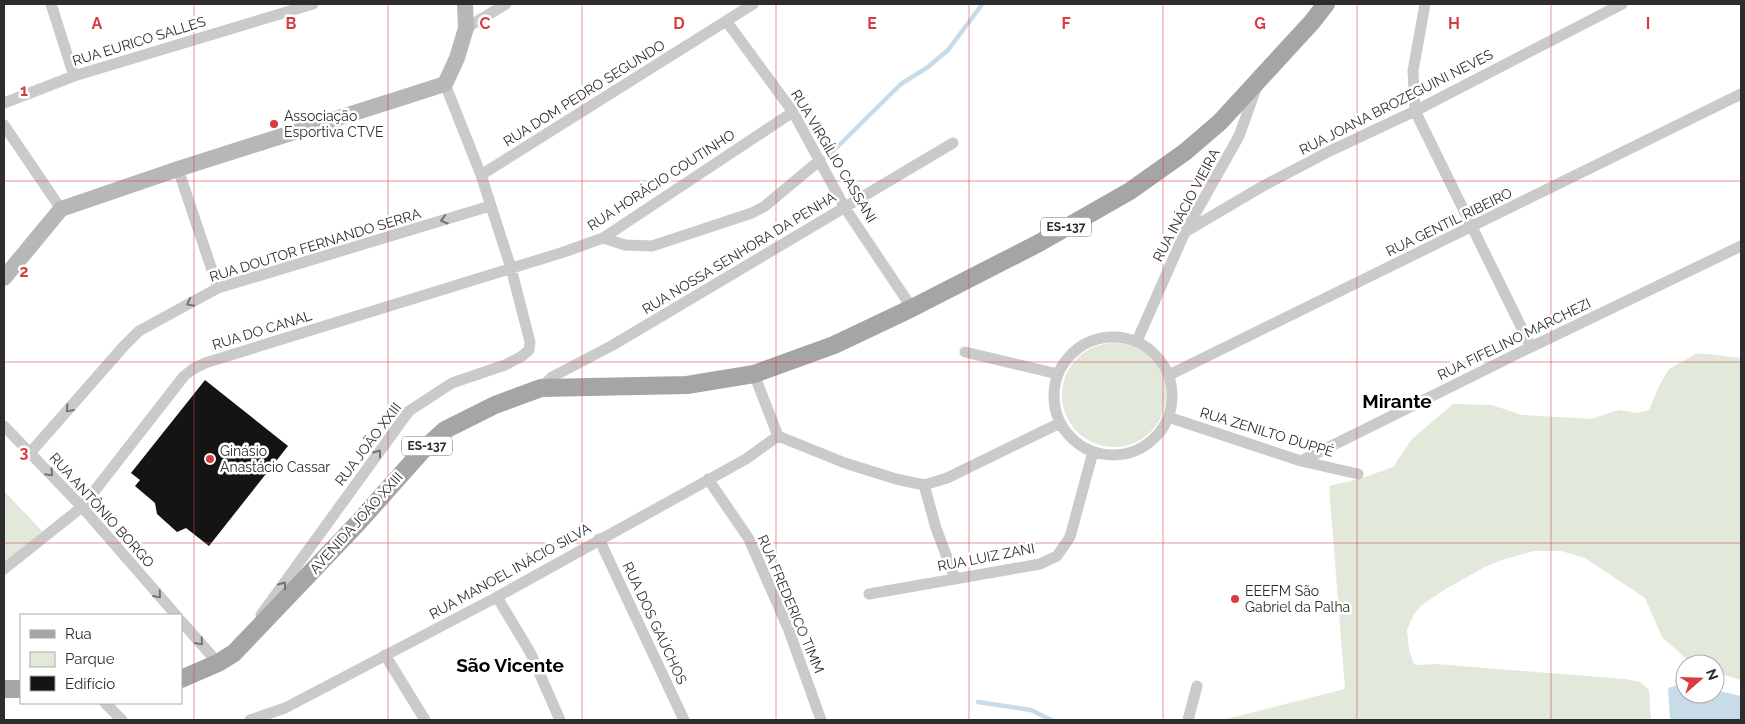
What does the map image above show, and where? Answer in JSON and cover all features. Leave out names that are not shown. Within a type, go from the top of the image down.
[{"type":"main road","name":"ES-137","points":[[754,374],[834,345],[912,308],[1039,242],[1130,191],[1199,140],[1220,122],[1312,22],[1326,4]]},
{"type":"main road","name":"AVENIDA JOÃO XXIII","points":[[182,679],[218,663],[234,653],[357,524],[422,451],[445,430],[495,405],[541,388],[687,385],[754,374]]},
{"type":"main road","points":[[4,689],[20,689]]},
{"type":"street","points":[[51,4],[74,76]]},
{"type":"street","name":"RUA EURICO SALLES","points":[[4,103],[74,76],[313,4]]},
{"type":"street","points":[[465,4],[466,28],[457,58],[445,84],[481,175],[511,268]]},
{"type":"street","points":[[466,28],[506,4]]},
{"type":"street","name":"RUA DOM PEDRO SEGUNDO","points":[[481,175],[753,4]]},
{"type":"street","points":[[1425,4],[1413,72],[1415,111],[1531,346]]},
{"type":"street","name":"RUA JOANA BROZEGUINI NEVES","points":[[1185,232],[1263,186],[1330,151],[1415,111],[1622,4]]},
{"type":"street","name":"RUA VIRGÍLIO CASSANI","points":[[727,22],[793,112],[845,208],[912,308]]},
{"type":"street","name":"RUA INÁCIO VIEIRA","points":[[1137,341],[1185,232],[1239,136],[1258,82]]},
{"type":"street","points":[[4,278],[61,209],[178,169],[445,84]]},
{"type":"street","name":"RUA GENTIL RIBEIRO","points":[[1169,375],[1741,94]]},
{"type":"street","name":"RUA HORÁCIO COUTINHO","points":[[511,268],[603,238],[793,112]]},
{"type":"street","points":[[4,125],[61,209]]},
{"type":"street","name":"RUA NOSSA SENHORA DA PENHA","points":[[541,388],[552,377],[613,345],[953,143]]},
{"type":"street","points":[[603,238],[625,245],[652,246],[752,212],[765,206],[820,160]]},
{"type":"street","points":[[178,169],[218,288]]},
{"type":"street","name":"RUA DOUTOR FERNANDO SERRA","points":[[30,453],[124,346],[139,332],[218,288],[490,206]]},
{"type":"street","name":"RUA FIFELINO MARCHEZI","points":[[1301,460],[1531,346],[1741,246]]},
{"type":"street","name":"RUA JOÃO XXIII","points":[[234,653],[409,410],[452,383],[505,365],[529,350],[530,342],[511,268]]},
{"type":"street","name":"RUA DO CANAL","points":[[4,569],[82,507],[184,376],[193,369],[205,363],[511,268]]},
{"type":"street","points":[[1118,336],[1137,341],[1154,352],[1169,375],[1172,398],[1168,417],[1162,430],[1148,444],[1131,452],[1112,455],[1093,452],[1080,445],[1060,423],[1055,407],[1054,390],[1058,374],[1067,358],[1082,345],[1099,338],[1118,336]]},
{"type":"street","points":[[965,352],[1058,374]]},
{"type":"street","points":[[754,374],[778,436],[845,464],[924,485],[947,478],[1060,423]]},
{"type":"street","name":"RUA ZENILTO DUPPÉ","points":[[1168,417],[1301,460],[1358,474]]},
{"type":"street","name":"RUA ANTÔNIO BORGO","points":[[4,426],[82,507],[175,614]]},
{"type":"street","name":"RUA MANOEL INÁCIO SILVA","points":[[250,720],[285,708],[497,597],[746,459],[778,436]]},
{"type":"street","name":"RUA LUIZ ZANI","points":[[869,594],[1040,564],[1057,556],[1070,537],[1093,452]]},
{"type":"street","name":"RUA FREDERICO TIMM","points":[[708,479],[749,539],[788,628],[821,720]]},
{"type":"street","points":[[924,485],[936,528],[954,579]]},
{"type":"street","name":"RUA DOS GAÚCHOS","points":[[599,540],[684,720]]},
{"type":"street","points":[[497,597],[530,652],[560,720]]},
{"type":"street","points":[[182,622],[218,663]]},
{"type":"street","points":[[385,655],[425,720]]},
{"type":"street","points":[[1188,720],[1197,686]]},
{"type":"street","points":[[106,704],[122,720]]},
{"type":"green space","points":[[1114,343],[1134,347],[1143,351],[1151,358],[1158,366],[1162,375],[1166,395],[1162,415],[1158,424],[1151,432],[1143,439],[1134,443],[1114,447],[1094,443],[1085,439],[1077,432],[1070,424],[1066,415],[1062,395],[1066,375],[1070,366],[1077,358],[1085,351],[1094,347]]},
{"type":"green space","points":[[1696,354],[1741,358],[1741,680],[1725,675],[1725,654],[1681,654],[1662,637],[1645,598],[1585,558],[1561,551],[1533,551],[1483,568],[1422,605],[1414,614],[1407,630],[1409,650],[1414,664],[1436,664],[1625,679],[1640,682],[1649,690],[1651,720],[1222,720],[1345,689],[1329,486],[1359,479],[1393,467],[1412,439],[1453,404],[1492,405],[1522,415],[1591,419],[1619,410],[1637,413],[1649,410],[1659,386],[1669,369]]},
{"type":"green space","points":[[4,491],[42,531],[4,565]]},
{"type":"water","points":[[1675,686],[1675,704],[1725,704],[1725,692],[1741,696],[1741,720],[1670,720],[1668,688]]},
{"type":"building","name":"Ginásio Anastácio Cassar","points":[[205,380],[288,446],[209,546],[186,528],[177,532],[157,514],[155,503],[135,486],[140,480],[131,473]]},
{"type":"waterway","points":[[829,155],[901,84],[928,67],[948,50],[982,4]]},
{"type":"waterway","points":[[978,702],[1031,710],[1051,720]]},
{"type":"place","name":"Associação Esportiva CTVE","points":[[274,124]]},
{"type":"place","name":"Ginásio Anastácio Cassar","points":[[210,459]]},
{"type":"place","name":"EEEFM São Gabriel da Palha","points":[[1235,599]]},
{"type":"district","name":"Mirante","points":[[1397,401]]},
{"type":"district","name":"São Vicente","points":[[510,665]]}]
